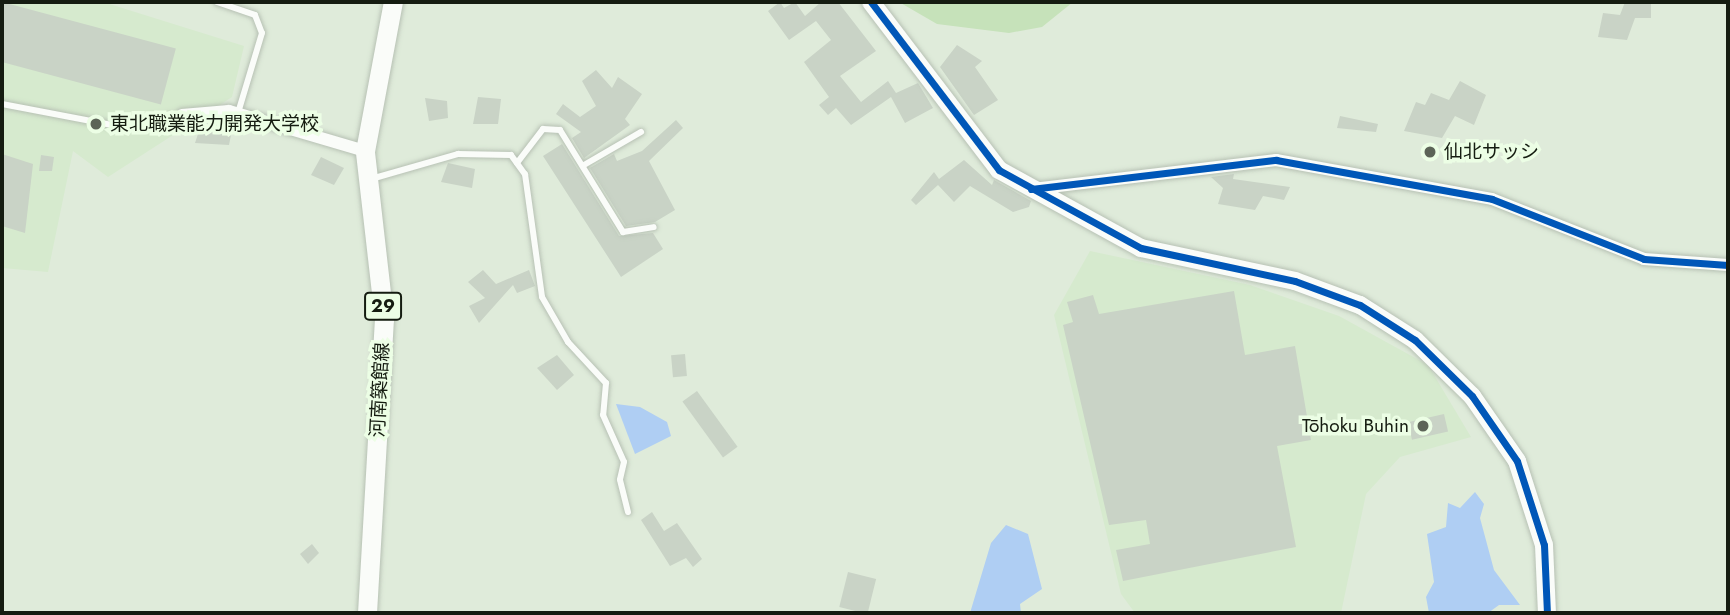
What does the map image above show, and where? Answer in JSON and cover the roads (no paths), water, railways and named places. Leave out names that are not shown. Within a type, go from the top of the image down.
[{"type":"main road","name":"河南築館線","points":[[367,613],[384,319],[365,151],[393,2]]},
{"type":"street","points":[[871,2],[979,148],[999,170],[1141,248],[1295,281],[1360,305],[1415,340],[1472,396],[1517,461],[1544,545],[1547,613]]},
{"type":"street","points":[[182,115],[238,113],[365,151]]},
{"type":"street","points":[[1031,189],[1276,160],[1492,198],[1644,260],[1728,265]]},
{"type":"lane","points":[[217,2],[254,15],[262,33],[238,113]]},
{"type":"lane","points":[[2,104],[112,125],[182,115]]},
{"type":"lane","points":[[517,163],[543,130],[559,130],[584,164],[623,232],[654,227]]},
{"type":"lane","points":[[584,164],[641,132]]},
{"type":"lane","points":[[369,180],[458,154],[511,155],[524,174],[542,297],[568,342],[606,383],[603,415],[624,462],[620,480],[628,512]]},
{"type":"water","points":[[616,404],[640,407],[667,422],[671,436],[635,454]]},
{"type":"water","points":[[1475,492],[1484,504],[1480,518],[1494,570],[1520,605],[1499,605],[1488,613],[1429,613],[1426,597],[1434,582],[1427,534],[1446,527],[1448,503],[1460,508]]},
{"type":"water","points":[[1006,525],[1028,534],[1042,589],[1020,604],[1021,613],[970,613],[991,543]]},
{"type":"place","name":"東北職業能力開発大学校","points":[[96,124]]},
{"type":"place","name":"仙北サッシ","points":[[1430,152]]},
{"type":"place","name":"Tōhoku Buhin","points":[[1423,426]]}]
